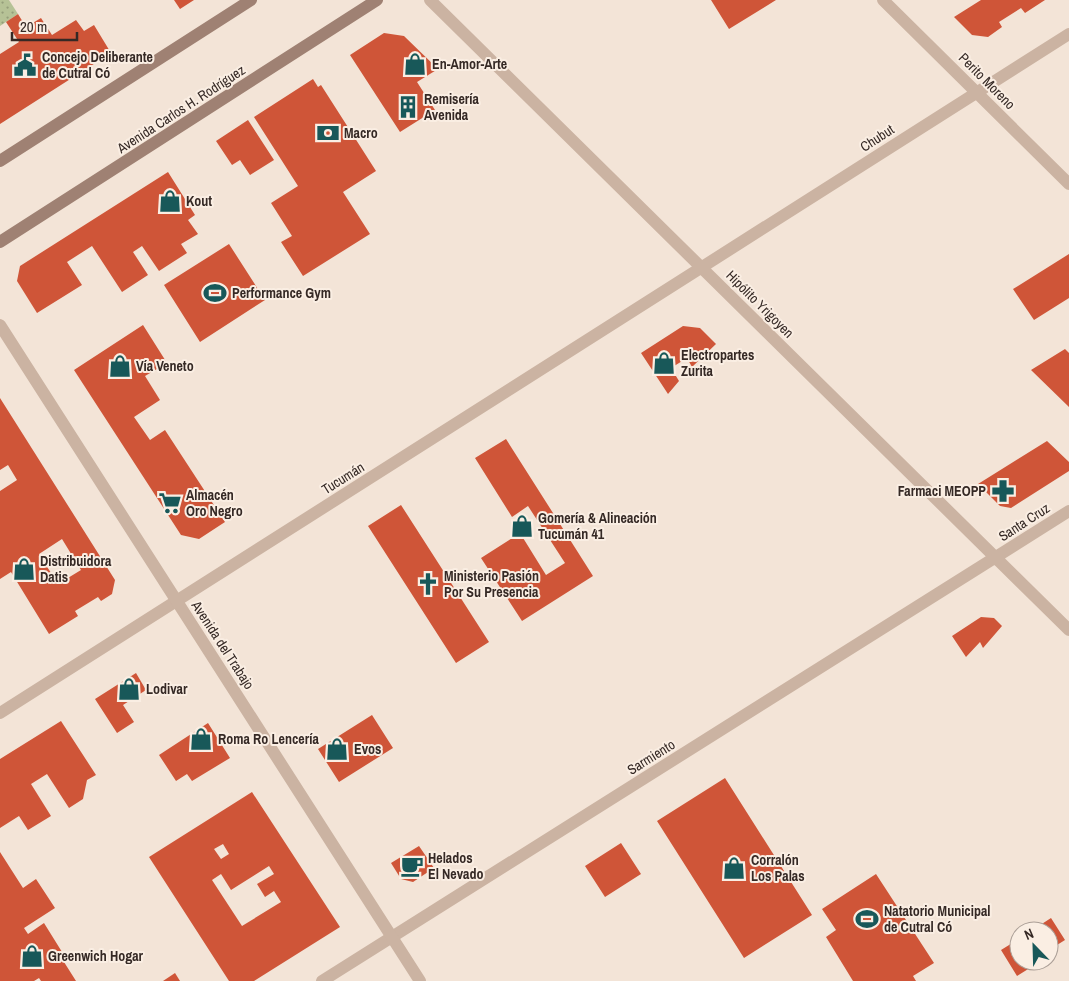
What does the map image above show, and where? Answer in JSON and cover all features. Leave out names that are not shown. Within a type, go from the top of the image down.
[{"type":"main road","points":[[0,161],[251,0]]},
{"type":"main road","name":"Avenida Carlos H. Rodríguez","points":[[0,242],[378,0]]},
{"type":"street","name":"Hipólito Yrigoyen","points":[[430,0],[1069,630]]},
{"type":"street","name":"Perito Moreno","points":[[884,0],[1069,184]]},
{"type":"street","name":"Chubut","points":[[702,268],[1069,34]]},
{"type":"street","name":"Tucumán","points":[[0,713],[702,268]]},
{"type":"street","name":"Avenida del Trabajo","points":[[0,325],[420,981]]},
{"type":"street","name":"Santa Cruz","points":[[996,558],[1069,511]]},
{"type":"street","name":"Sarmiento","points":[[322,981],[996,558]]},
{"type":"green space","points":[[0,0],[9,0],[18,14],[0,26]]},
{"type":"building","points":[[174,0],[194,0],[180,9]]},
{"type":"building","points":[[711,0],[776,0],[729,29]]},
{"type":"building","points":[[981,0],[1045,0],[1025,13],[1021,8],[999,22],[1002,27],[988,37],[972,35],[954,17]]},
{"type":"building","points":[[18,14],[26,27],[41,18],[52,35],[76,20],[84,31],[94,25],[111,53],[0,124],[0,54],[19,42],[6,22]]},
{"type":"building","points":[[384,33],[404,36],[438,69],[417,82],[435,110],[400,132],[350,55]]},
{"type":"building","points":[[313,79],[318,87],[321,85],[376,171],[343,192],[370,234],[303,276],[281,242],[292,236],[271,203],[298,186],[254,117]]},
{"type":"building","points":[[248,120],[274,160],[250,175],[240,160],[232,165],[216,141]]},
{"type":"building","points":[[168,172],[195,215],[188,220],[198,234],[181,244],[187,253],[159,271],[142,246],[133,252],[148,275],[122,292],[92,246],[67,262],[82,285],[37,313],[17,281],[20,266]]},
{"type":"building","name":"Performance Gym","points":[[229,244],[265,300],[200,342],[164,285]]},
{"type":"building","points":[[1069,254],[1069,298],[1034,320],[1013,289]]},
{"type":"building","points":[[143,325],[167,363],[145,376],[160,400],[134,417],[150,440],[165,430],[225,522],[199,539],[181,535],[74,370]]},
{"type":"building","name":"Electropartes Zurita","points":[[683,326],[700,328],[716,344],[692,367],[687,358],[671,368],[679,381],[668,394],[641,353]]},
{"type":"building","points":[[1065,349],[1069,353],[1069,407],[1031,370]]},
{"type":"building","name":"Distribuidora Datis","points":[[0,398],[115,580],[112,594],[101,601],[98,597],[75,611],[78,616],[49,634],[11,572],[0,579],[0,491],[17,480],[8,465],[0,470]],"holes":[[[62,539],[81,570],[58,584],[39,554]]]},
{"type":"building","points":[[506,439],[593,576],[522,621],[481,558],[520,533],[546,575],[565,563],[528,506],[512,517],[475,458]]},
{"type":"building","points":[[1047,441],[1069,462],[1069,471],[1011,508],[1000,506],[978,484]]},
{"type":"building","name":"Ministerio Pasión Por Su Presencia","points":[[401,505],[489,642],[456,663],[368,526]]},
{"type":"building","points":[[981,617],[994,618],[1002,626],[983,648],[980,642],[966,657],[952,636]]},
{"type":"building","points":[[136,673],[146,690],[123,705],[134,722],[117,733],[95,699]]},
{"type":"building","points":[[372,715],[393,748],[339,782],[318,749]]},
{"type":"building","points":[[61,721],[96,775],[87,780],[83,799],[69,808],[47,774],[31,784],[51,816],[28,830],[19,816],[0,828],[0,759]]},
{"type":"building","name":"Roma Ro Lencería","points":[[208,723],[230,758],[192,781],[187,774],[176,781],[159,755]]},
{"type":"building","name":"Corralón Los Palas","points":[[725,778],[812,915],[744,958],[657,821]]},
{"type":"building","points":[[252,792],[340,927],[254,981],[229,981],[149,857]],"holes":[[[223,844],[229,854],[221,859],[214,849]],[[269,866],[274,874],[257,884],[265,897],[274,891],[281,902],[242,926],[212,880],[221,874],[231,890]]]},
{"type":"building","points":[[621,843],[641,874],[605,897],[585,866]]},
{"type":"building","name":"Helados El Nevado","points":[[419,846],[434,868],[413,882],[401,879],[391,863]]},
{"type":"building","points":[[0,852],[23,888],[36,879],[55,908],[24,928],[28,934],[44,923],[67,960],[64,962],[76,981],[41,981],[39,978],[34,981],[0,981]]},
{"type":"building","name":"Natatorio Municipal de Cutral Có","points":[[876,874],[934,963],[913,976],[916,981],[853,981],[826,937],[836,930],[822,909]]},
{"type":"building","points":[[1059,931],[1065,940],[1059,944]]},
{"type":"building","points":[[1009,945],[1009,963],[1001,950]]},
{"type":"building","points":[[1014,971],[1025,971],[1017,976]]},
{"type":"building","points":[[175,973],[180,981],[163,981]]},
{"type":"place","name":"En-Amor-Arte","points":[[415,64]]},
{"type":"place","name":"Concejo Deliberante de Cutral Có","points":[[25,65]]},
{"type":"place","name":"Remisería Avenida","points":[[408,107]]},
{"type":"place","name":"Macro","points":[[328,133]]},
{"type":"place","name":"Kout","points":[[170,201]]},
{"type":"place","name":"Performance Gym","points":[[215,293]]},
{"type":"place","name":"Electropartes Zurita","points":[[664,363]]},
{"type":"place","name":"Vía Veneto","points":[[120,366]]},
{"type":"place","name":"Farmaci MEOPP","points":[[1003,491]]},
{"type":"place","name":"Almacén Oro Negro","points":[[170,503]]},
{"type":"place","name":"Gomería & Alineación Tucumán 41","points":[[522,526]]},
{"type":"place","name":"Distribuidora Datis","points":[[24,569]]},
{"type":"place","name":"Ministerio Pasión Por Su Presencia","points":[[428,584]]},
{"type":"place","name":"Lodivar","points":[[129,689]]},
{"type":"place","name":"Roma Ro Lencería","points":[[201,739]]},
{"type":"place","name":"Evos","points":[[337,749]]},
{"type":"place","name":"Helados El Nevado","points":[[412,866]]},
{"type":"place","name":"Corralón Los Palas","points":[[734,868]]},
{"type":"place","name":"Natatorio Municipal de Cutral Có","points":[[867,919]]},
{"type":"place","name":"Greenwich Hogar","points":[[32,956]]}]
